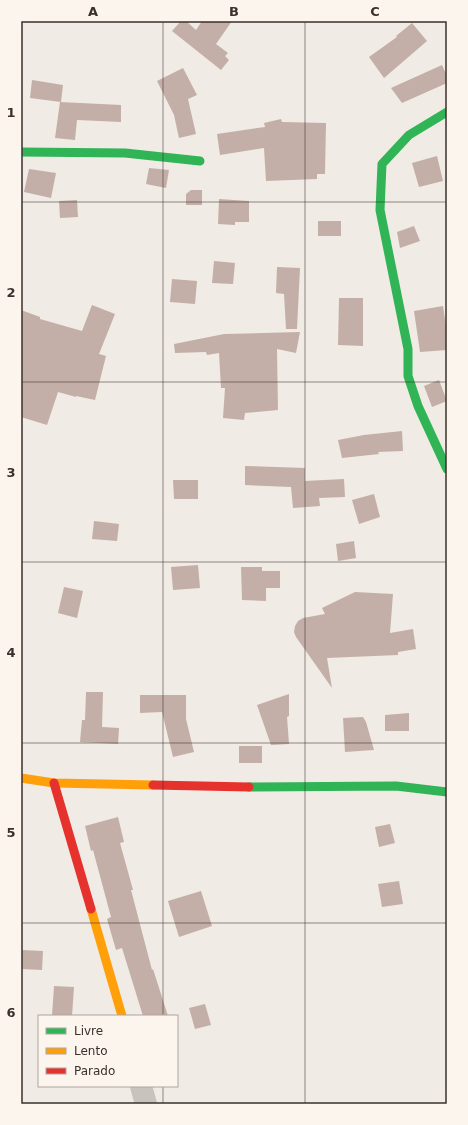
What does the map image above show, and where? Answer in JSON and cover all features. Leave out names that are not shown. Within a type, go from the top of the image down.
[{"type":"street","points":[[447,112],[409,135],[382,164],[380,210],[408,349],[408,376],[418,406],[447,469]]},
{"type":"street","points":[[21,152],[125,153],[200,161]]},
{"type":"street","points":[[21,778],[54,783],[267,787],[396,786],[447,792]]},
{"type":"street","points":[[54,783],[122,1015]]},
{"type":"street","points":[[141,1087],[146,1104]]},
{"type":"building","points":[[181,21],[186,21],[196,30],[202,21],[232,21],[216,44],[228,53],[225,56],[229,60],[221,70],[172,31]]},
{"type":"building","points":[[412,23],[427,41],[384,78],[369,57],[397,37],[396,36]]},
{"type":"building","points":[[442,65],[447,76],[447,83],[402,103],[391,88]]},
{"type":"building","points":[[183,68],[197,95],[188,99],[196,134],[179,138],[174,115],[157,81]]},
{"type":"building","points":[[32,80],[63,85],[61,102],[30,98]]},
{"type":"building","points":[[60,102],[121,105],[121,122],[77,120],[75,140],[55,138]]},
{"type":"building","points":[[281,119],[282,122],[326,123],[325,174],[317,174],[317,179],[266,181],[264,148],[220,155],[217,134],[265,127],[264,123]]},
{"type":"building","points":[[437,156],[443,181],[419,187],[412,163]]},
{"type":"building","points":[[149,168],[169,170],[166,188],[146,184]]},
{"type":"building","points":[[29,169],[56,173],[51,198],[24,192]]},
{"type":"building","points":[[191,190],[202,190],[202,205],[186,205],[186,194]]},
{"type":"building","points":[[219,199],[249,201],[249,222],[235,222],[235,225],[218,224]]},
{"type":"building","points":[[77,200],[78,217],[60,218],[59,201]]},
{"type":"building","points":[[318,221],[341,221],[341,236],[318,236]]},
{"type":"building","points":[[414,226],[420,241],[400,248],[397,232]]},
{"type":"building","points":[[214,261],[235,263],[233,284],[212,283]]},
{"type":"building","points":[[277,267],[300,268],[297,329],[286,329],[284,294],[276,293]]},
{"type":"building","points":[[172,279],[197,281],[195,304],[170,302]]},
{"type":"building","points":[[339,298],[363,298],[363,346],[338,345]]},
{"type":"building","points":[[92,305],[115,314],[99,354],[106,356],[95,400],[58,392],[47,425],[21,417],[21,310],[40,317],[40,319],[82,331]]},
{"type":"building","points":[[443,306],[447,333],[447,350],[420,352],[414,311]]},
{"type":"building","points":[[300,332],[296,353],[277,349],[278,410],[245,413],[244,420],[223,418],[225,388],[221,388],[219,353],[207,355],[206,352],[175,353],[174,344],[224,334]]},
{"type":"building","points":[[439,380],[447,401],[432,407],[424,386]]},
{"type":"building","points":[[402,431],[403,451],[378,452],[379,454],[342,458],[338,440],[364,435]]},
{"type":"building","points":[[245,466],[305,468],[305,481],[344,479],[345,497],[319,498],[320,506],[293,508],[291,487],[245,485]]},
{"type":"building","points":[[173,480],[198,480],[198,499],[174,499]]},
{"type":"building","points":[[374,494],[380,517],[359,524],[352,500]]},
{"type":"building","points":[[94,521],[119,524],[117,541],[92,539]]},
{"type":"building","points":[[354,541],[356,558],[338,561],[336,544]]},
{"type":"building","points":[[198,565],[200,588],[173,590],[171,567]]},
{"type":"building","points":[[241,567],[262,567],[262,571],[280,571],[280,588],[266,588],[266,601],[242,600]]},
{"type":"building","points":[[64,587],[83,591],[77,618],[58,613]]},
{"type":"building","points":[[355,592],[393,594],[390,633],[413,629],[416,649],[398,652],[398,655],[327,658],[332,688],[296,637],[294,632],[295,626],[298,621],[303,618],[325,614],[322,608]]},
{"type":"building","points":[[86,692],[103,692],[102,727],[119,728],[118,744],[80,742],[82,720],[85,720]]},
{"type":"building","points":[[289,694],[289,716],[287,717],[289,744],[271,745],[257,705]]},
{"type":"building","points":[[140,695],[186,695],[186,719],[194,752],[173,757],[162,712],[140,713]]},
{"type":"building","points":[[409,713],[409,731],[385,731],[385,715]]},
{"type":"building","points":[[363,717],[366,722],[374,750],[345,752],[343,718]]},
{"type":"building","points":[[239,746],[262,746],[262,763],[239,763]]},
{"type":"building","points":[[118,817],[124,842],[120,843],[133,890],[131,890],[152,970],[153,969],[168,1015],[143,1015],[122,948],[116,950],[107,919],[111,917],[85,826]]},
{"type":"building","points":[[390,824],[395,843],[379,847],[375,827]]},
{"type":"building","points":[[399,881],[403,904],[382,907],[378,884]]},
{"type":"building","points":[[201,891],[212,926],[179,937],[168,901]]},
{"type":"building","points":[[21,950],[43,951],[42,970],[21,969]]},
{"type":"building","points":[[54,986],[74,987],[72,1015],[52,1015]]},
{"type":"building","points":[[205,1004],[211,1025],[195,1029],[189,1008]]},
{"type":"traffic: fast","points":[[447,112],[409,135],[382,164],[380,210],[408,349],[408,376],[418,406],[447,469]]},
{"type":"traffic: fast","points":[[21,152],[125,153],[200,161]]},
{"type":"traffic: fast","points":[[249,787],[396,786],[447,792]]},
{"type":"traffic: slow","points":[[21,778],[54,783],[153,785]]},
{"type":"traffic: slow","points":[[91,909],[122,1015]]},
{"type":"traffic: jam","points":[[54,783],[91,909]]},
{"type":"traffic: jam","points":[[153,785],[249,787]]}]
